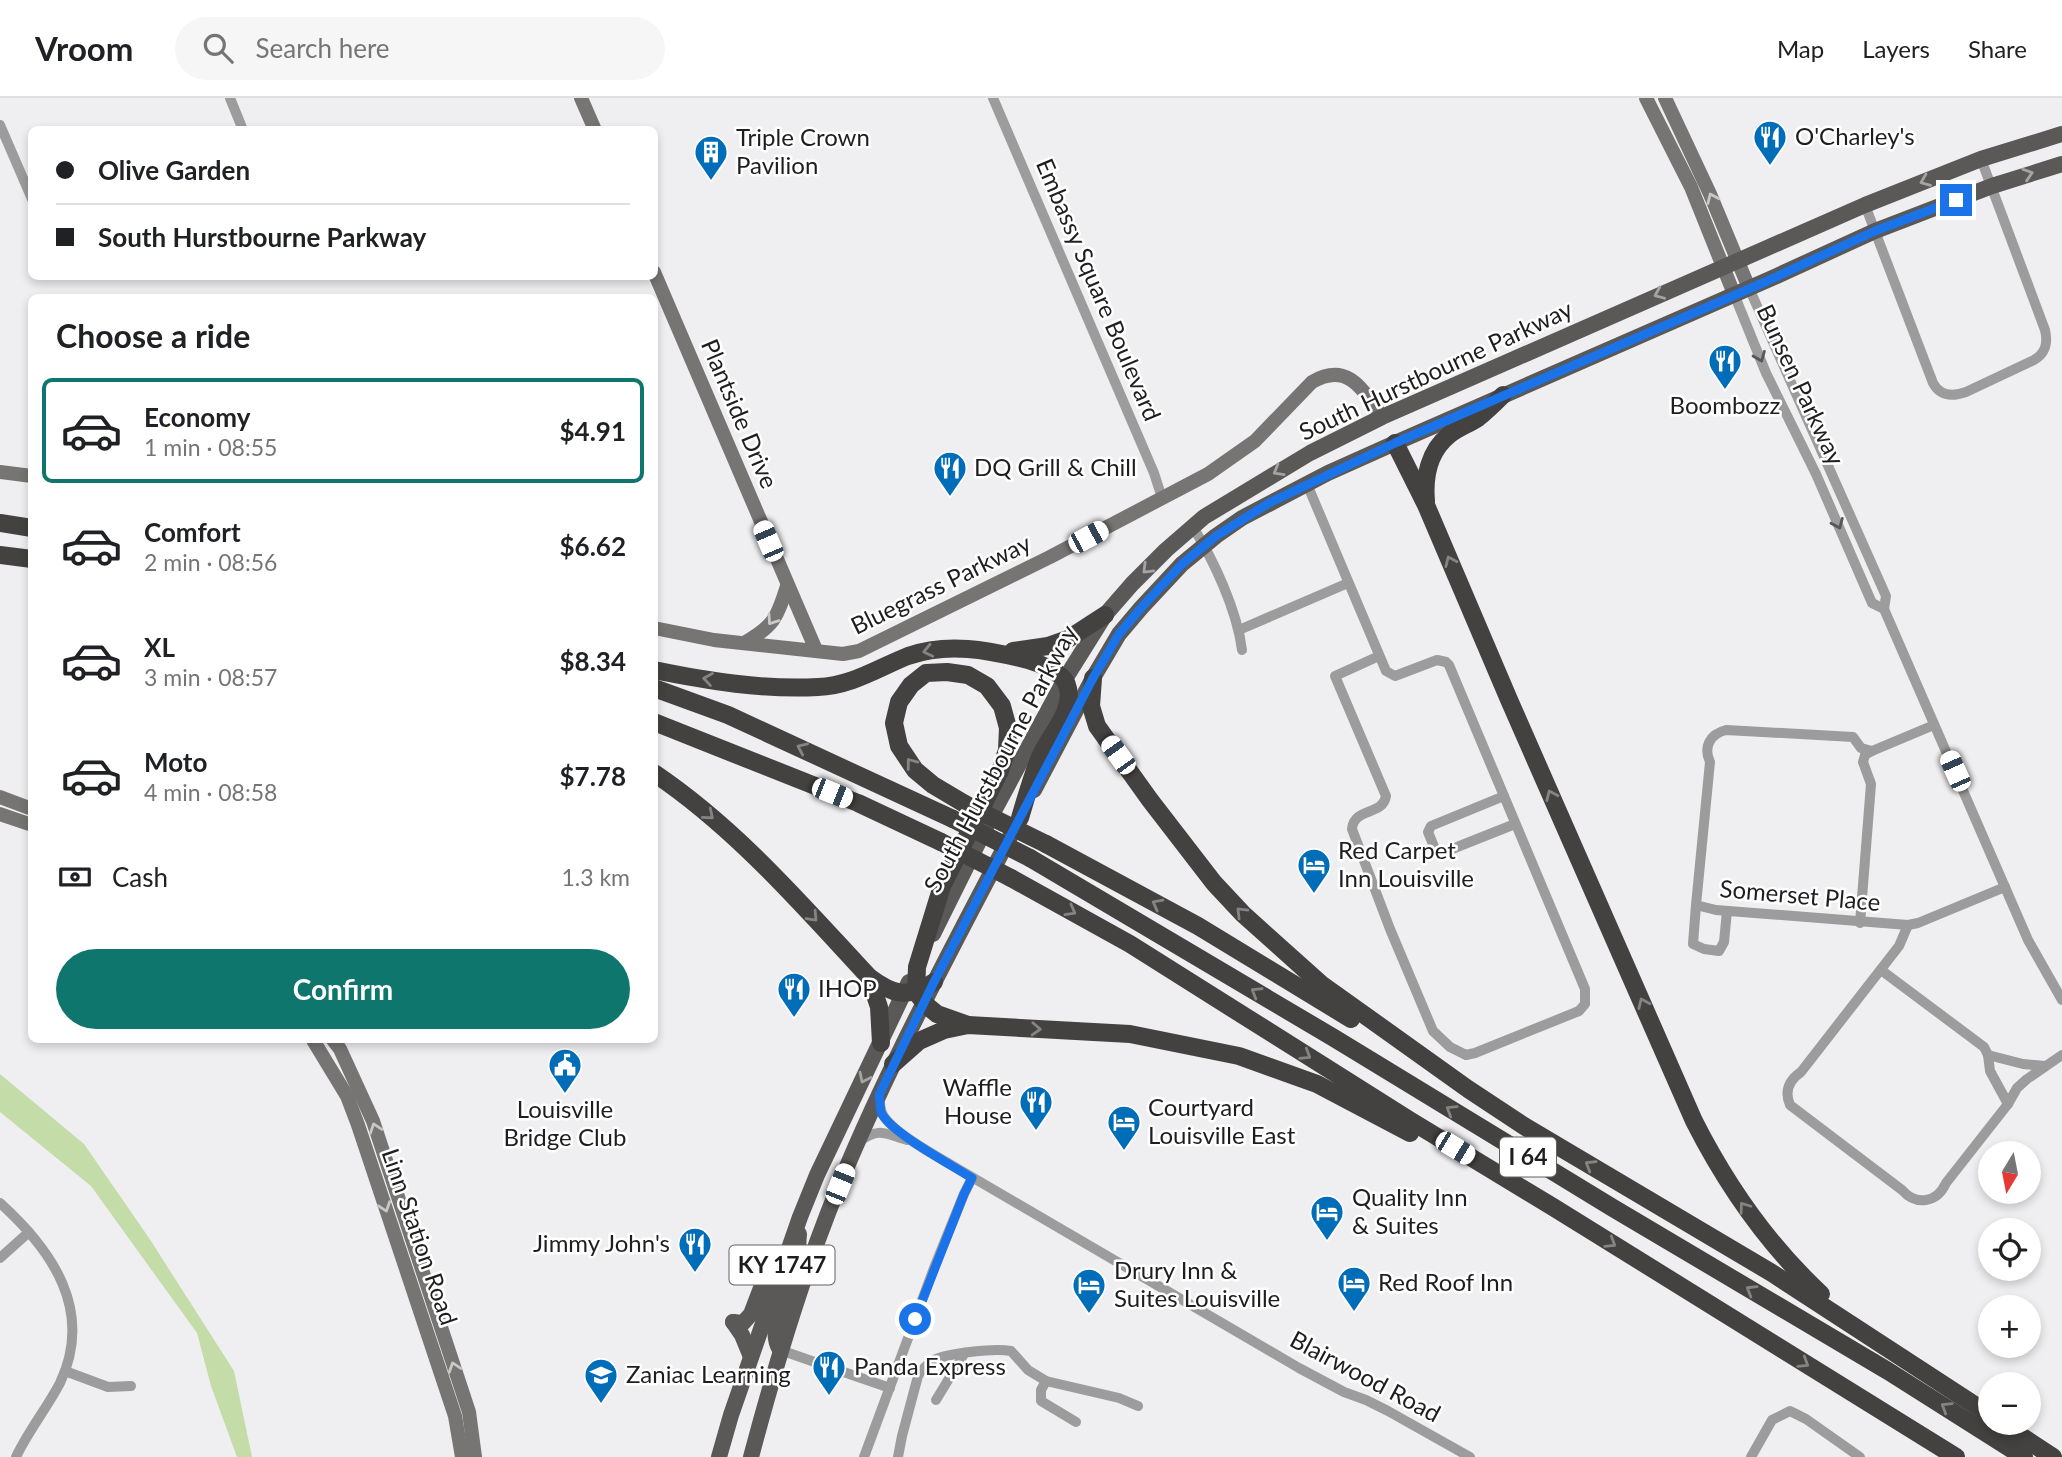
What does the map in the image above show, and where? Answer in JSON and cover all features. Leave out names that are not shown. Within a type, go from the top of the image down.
[{"type":"highway","points":[[1426,505],[1424,482],[1439,444],[1503,396]]},
{"type":"highway","points":[[1395,443],[1426,505],[1694,1121],[1712,1156],[1734,1193],[1777,1249],[1804,1279],[1857,1327]]},
{"type":"highway","points":[[0,523],[28,527]]},
{"type":"highway","points":[[0,555],[28,558]]},
{"type":"highway","points":[[996,653],[1048,646],[1068,639],[1105,615]]},
{"type":"highway","points":[[658,671],[746,685],[821,687],[857,679],[906,657],[935,648],[996,653],[1045,666],[1065,679],[1069,698],[1040,757],[1020,818]]},
{"type":"highway","points":[[915,996],[917,967],[942,886],[1000,771],[1007,750],[1009,728],[1002,706],[988,686],[968,675],[947,672],[926,673],[911,685],[898,702],[894,723],[899,746],[915,770],[933,785],[965,804],[1046,844],[1198,926],[1468,1089]]},
{"type":"highway","points":[[1093,678],[1091,706],[1097,726],[1150,800],[1214,883],[1243,914],[1321,984],[1524,1126],[1772,1273],[1978,1407]]},
{"type":"highway","name":"I 64","points":[[658,689],[728,715],[953,819],[1030,858],[1888,1371],[2024,1457]]},
{"type":"highway","name":"I 64","points":[[658,724],[858,803],[942,842],[1130,944],[1411,1121],[1956,1457]]},
{"type":"highway","points":[[658,777],[693,802],[767,867],[869,977],[885,989],[915,996],[937,1014],[968,1025]]},
{"type":"highway","points":[[869,977],[880,1007],[881,1043]]},
{"type":"highway","points":[[915,996],[934,982]]},
{"type":"highway","points":[[894,1064],[919,1041],[944,1030],[968,1025],[1130,1034],[1239,1056],[1317,1084],[1553,1207]]},
{"type":"highway","points":[[2019,1435],[2053,1457]]},
{"type":"main road","name":"South Hurstbourne Parkway","points":[[917,967],[995,809],[1065,679],[1105,615],[1166,550],[1204,517],[1310,453],[1382,417],[1865,205],[1981,159],[2062,134]]},
{"type":"main road","name":"South Hurstbourne Parkway","points":[[934,982],[1093,678],[1119,634],[1182,564],[1204,545],[1242,518],[1395,443],[1875,231],[2062,164]]},
{"type":"main road","points":[[1382,417],[1395,443]]},
{"type":"main road","name":"KY 1747","points":[[719,1457],[730,1415],[787,1251],[817,1175],[881,1043],[915,996]]},
{"type":"main road","name":"KY 1747","points":[[751,1457],[780,1350],[809,1263],[857,1144],[894,1064],[915,996]]},
{"type":"main road","points":[[817,1175],[824,1179],[829,1210]]},
{"type":"main road","points":[[780,1350],[775,1338],[775,1328],[798,1255],[800,1217]]},
{"type":"main road","points":[[751,1357],[733,1322],[743,1322],[751,1314],[769,1267],[787,1251]]},
{"type":"street","points":[[230,98],[241,126]]},
{"type":"street","points":[[581,98],[592,126]]},
{"type":"street","name":"Embassy Square Boulevard","points":[[993,98],[1154,473],[1162,499]]},
{"type":"street","name":"Bunsen Parkway","points":[[1646,98],[1691,187],[1722,267],[1741,291],[1886,596],[1884,609],[1934,725],[2028,940],[2062,1000]]},
{"type":"street","name":"Bunsen Parkway","points":[[1665,98],[1738,260],[1741,291],[1766,373],[1816,474],[1872,604],[1884,609]]},
{"type":"street","points":[[0,125],[28,190]]},
{"type":"street","points":[[1865,205],[1933,383],[1943,394],[1957,396],[2034,360],[2046,345],[2045,330],[1981,159]]},
{"type":"street","name":"Plantside Drive","points":[[657,280],[816,650]]},
{"type":"street","name":"Bluegrass Parkway","points":[[658,629],[714,640],[848,654],[867,648],[1050,557],[1208,474],[1238,455],[1320,377],[1331,373],[1351,380],[1365,393],[1382,417]]},
{"type":"street","points":[[0,472],[28,476]]},
{"type":"street","points":[[1307,484],[1386,671],[1395,676],[1437,660],[1446,662],[1585,989],[1585,1004],[1579,1010],[1475,1054],[1466,1055],[1450,1046],[1433,1031],[1352,829],[1357,816],[1381,807],[1386,796],[1335,676],[1379,656]]},
{"type":"street","points":[[1193,527],[1236,616],[1242,650]]},
{"type":"street","points":[[1240,630],[1348,583]]},
{"type":"street","points":[[744,643],[769,626],[778,614],[787,586]]},
{"type":"street","points":[[1860,923],[1871,784],[1863,762],[1865,755],[1934,725]]},
{"type":"street","name":"Somerset Place","points":[[1872,751],[1861,748],[1853,737],[1726,730],[1718,732],[1709,741],[1706,749],[1710,762],[1696,905],[1727,911],[1908,926],[2005,887]]},
{"type":"street","points":[[1504,796],[1431,826],[1428,832],[1435,849],[1443,853],[1515,824]]},
{"type":"street","points":[[0,797],[28,808]]},
{"type":"street","points":[[0,814],[28,824]]},
{"type":"street","points":[[1696,905],[1693,944],[1704,949],[1719,951],[1724,942],[1727,911]]},
{"type":"street","points":[[1908,926],[1899,946],[1881,970],[1801,1072],[1789,1083],[1787,1094],[1790,1105],[1908,1196],[1925,1201],[1933,1199],[1943,1189],[2008,1104],[2017,1088],[2062,1055]]},
{"type":"street","points":[[1881,970],[1984,1047],[1990,1072],[2008,1104]]},
{"type":"street","name":"Linn Station Road","points":[[315,1043],[347,1096],[358,1125],[455,1416],[462,1457]]},
{"type":"street","name":"Linn Station Road","points":[[335,1043],[373,1121],[468,1412],[475,1457]]},
{"type":"street","points":[[1988,1055],[2045,1066]]},
{"type":"street","name":"Blairwood Road","points":[[879,1095],[881,1111],[887,1121],[914,1142],[972,1178],[1311,1374],[1388,1411],[1470,1457]]},
{"type":"street","name":"Blairwood Road","points":[[857,1144],[872,1132],[914,1142]]},
{"type":"street","points":[[864,1457],[934,1268],[972,1178]]},
{"type":"street","points":[[0,1203],[48,1256],[58,1272],[70,1306],[72,1342],[65,1371],[16,1457]]},
{"type":"street","points":[[0,1258],[29,1232]]},
{"type":"street","points":[[780,1350],[890,1388]]},
{"type":"street","points":[[898,1457],[916,1380],[922,1370],[937,1359],[1000,1350],[1011,1352],[1028,1370],[1046,1381],[1119,1398],[1138,1406]]},
{"type":"street","points":[[936,1400],[964,1354]]},
{"type":"street","points":[[65,1371],[108,1387],[131,1386]]},
{"type":"street","points":[[1046,1381],[1041,1390],[1041,1401],[1076,1422]]},
{"type":"street","points":[[1751,1457],[1772,1420],[1790,1411],[1806,1419],[1860,1457]]},
{"type":"street","points":[[472,1433],[484,1457]]},
{"type":"green space","points":[[0,1074],[84,1144],[149,1238],[234,1371],[252,1457],[237,1457],[211,1386],[197,1333],[91,1186],[0,1112]]},
{"type":"place","name":"O'Charley's","points":[[1770,167]]},
{"type":"place","name":"Triple Crown Pavilion","points":[[711,182]]},
{"type":"place","name":"Boombozz","points":[[1725,391]]},
{"type":"place","name":"DQ Grill & Chill","points":[[950,498]]},
{"type":"place","name":"Red Carpet Inn Louisville","points":[[1314,895]]},
{"type":"place","name":"IHOP","points":[[794,1019]]},
{"type":"place","name":"Louisville Bridge Club","points":[[565,1095]]},
{"type":"place","name":"Waffle House","points":[[1036,1132]]},
{"type":"place","name":"Courtyard Louisville East","points":[[1124,1152]]},
{"type":"place","name":"Quality Inn & Suites","points":[[1327,1242]]},
{"type":"place","name":"Jimmy John's","points":[[695,1274]]},
{"type":"place","name":"Red Roof Inn","points":[[1354,1313]]},
{"type":"place","name":"Drury Inn & Suites Louisville","points":[[1089,1315]]},
{"type":"place","name":"Panda Express","points":[[829,1397]]},
{"type":"place","name":"Zaniac Learning","points":[[601,1405]]},
{"type":"route","points":[[915,1319],[972,1178],[914,1142],[887,1121],[881,1111],[879,1095],[934,982],[1093,678],[1119,634],[1164,582],[1204,545],[1242,518],[1328,473],[1765,282],[1875,231],[1956,200]]}]
